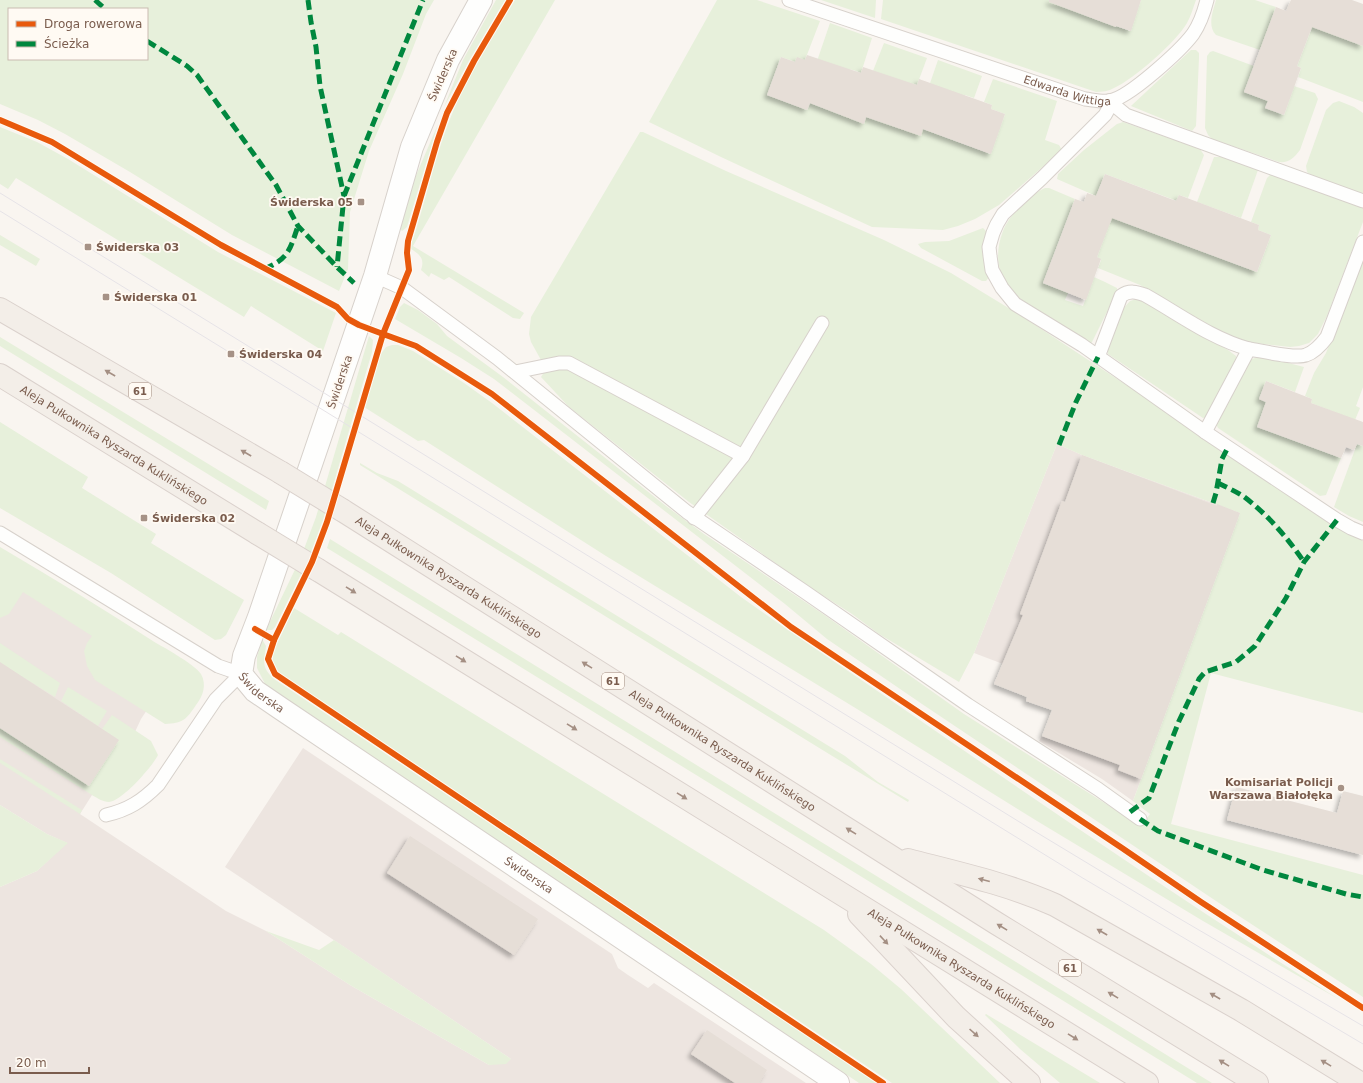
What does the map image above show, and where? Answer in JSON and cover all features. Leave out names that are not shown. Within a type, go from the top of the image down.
[{"type":"main road","name":"Aleja Pułkownika Ryszarda Kuklińskiego","points":[[0,309],[280,472],[342,510],[996,923],[1257,1083]]},
{"type":"main road","name":"Aleja Pułkownika Ryszarda Kuklińskiego","points":[[0,375],[1147,1083]]},
{"type":"main road","points":[[884,852],[1029,893],[1055,905],[1241,1010],[1360,1083]]},
{"type":"main road","points":[[838,891],[956,1017],[1029,1083]]},
{"type":"street","name":"Świderska","points":[[481,0],[448,60],[412,147],[375,276],[262,610],[244,656],[242,674],[255,691],[838,1083]]},
{"type":"lane","name":"Edwarda Wittiga","points":[[789,0],[1085,99],[1109,101],[1126,115],[1363,201]]},
{"type":"lane","points":[[1207,0],[1201,21],[1194,33],[1185,43],[1132,90],[1120,98],[1109,101],[1109,108],[1105,115],[1052,169],[1003,214],[992,233],[989,247],[992,270],[1002,288],[1015,304],[1082,345],[1205,432],[1337,520],[1363,533]]},
{"type":"lane","points":[[1098,356],[1121,296],[1125,293],[1132,292],[1138,292],[1150,298],[1236,346],[1288,355],[1305,356],[1319,347],[1327,337],[1363,242]]},
{"type":"lane","points":[[375,276],[402,288],[497,358],[694,518],[811,596],[968,706],[1098,789],[1140,819]]},
{"type":"lane","points":[[694,518],[743,456],[822,323]]},
{"type":"lane","points":[[1205,432],[1250,349]]},
{"type":"lane","points":[[515,372],[559,363],[569,363],[743,456]]},
{"type":"lane","points":[[0,533],[218,666],[242,674],[216,699],[158,785],[148,795],[126,810],[106,815]]},
{"type":"shaded area","points":[[1057,444],[1082,455],[1240,513],[1133,801],[1102,779],[1039,741],[1042,736],[1087,753],[1095,735],[1003,664],[974,653]]},
{"type":"shaded area","points":[[0,558],[174,669],[141,719],[110,799],[92,795],[80,814],[226,911],[266,931],[350,985],[489,1065],[511,1059],[225,867],[303,748],[612,954],[618,968],[628,975],[648,988],[654,983],[806,1083],[0,1083],[0,887],[37,871],[67,843],[47,834],[0,805]]},
{"type":"green space","points":[[0,0],[434,0],[426,14],[403,74],[369,151],[350,212],[348,269],[339,291],[232,235],[130,172],[38,120],[0,104]]},
{"type":"green space","points":[[496,0],[505,0],[444,107],[463,60]]},
{"type":"green space","points":[[515,0],[555,0],[413,246],[524,313],[520,319],[513,318],[449,277],[444,280],[431,273],[429,277],[421,270],[421,257],[410,248],[441,143],[454,109],[475,67]]},
{"type":"green space","points":[[717,0],[757,0],[820,21],[805,60],[795,62],[781,57],[767,95],[807,110],[810,103],[864,123],[866,117],[923,129],[990,154],[1005,114],[991,109],[992,105],[984,102],[993,79],[1057,101],[1045,140],[1059,145],[1062,150],[999,205],[975,219],[958,226],[943,230],[872,227],[649,122]]},
{"type":"green space","points":[[821,0],[876,0],[875,18]]},
{"type":"green space","points":[[883,0],[1075,0],[1087,5],[1084,15],[1130,31],[1141,0],[1196,0],[1191,15],[1182,31],[1164,50],[1132,77],[1110,90],[1096,92],[881,19]]},
{"type":"green space","points":[[1216,0],[1255,0],[1276,7],[1260,50],[1216,35],[1213,31],[1211,23]]},
{"type":"green space","points":[[1314,22],[1363,46],[1363,102],[1298,77],[1301,68],[1297,66]]},
{"type":"green space","points":[[830,23],[872,38],[861,73],[853,70],[816,64]]},
{"type":"green space","points":[[884,43],[927,58],[917,85],[871,76]]},
{"type":"green space","points":[[1191,50],[1196,50],[1199,53],[1196,126],[1192,131],[1131,106]]},
{"type":"green space","points":[[1213,51],[1254,66],[1244,92],[1268,101],[1265,108],[1284,115],[1294,86],[1315,93],[1318,99],[1300,150],[1291,159],[1286,162],[1279,162],[1212,139],[1208,135],[1205,128],[1207,56]]},
{"type":"green space","points":[[938,60],[982,76],[974,98],[965,95],[962,102],[928,89]]},
{"type":"green space","points":[[1339,101],[1354,107],[1363,113],[1363,195],[1311,175],[1307,172],[1306,166],[1326,110],[1333,103]]},
{"type":"green space","points":[[1123,122],[1200,149],[1204,155],[1188,198],[1179,195],[1177,201],[1105,174],[1096,196],[1057,179],[1058,174],[1084,150],[1117,124]]},
{"type":"green space","points":[[438,124],[407,227],[402,231],[400,229],[409,192]]},
{"type":"green space","points":[[0,127],[37,142],[68,159],[218,252],[336,313],[323,351],[251,306],[244,317],[16,178],[8,189],[0,184]]},
{"type":"green space","points":[[640,132],[643,132],[726,171],[884,240],[951,273],[1020,315],[1363,541],[1363,713],[1211,673],[1171,824],[1363,875],[1363,997],[1219,903],[827,639],[785,604],[494,379],[395,319],[400,307],[404,303],[418,310],[437,324],[447,336],[503,377],[666,506],[704,534],[823,614],[964,714],[1141,826],[1150,814],[1133,801],[1240,513],[1082,455],[1057,444],[974,653],[959,682],[879,634],[689,502],[569,407],[541,377],[546,369],[531,342],[529,334],[531,317]]},
{"type":"green space","points":[[1214,157],[1223,157],[1258,170],[1241,218],[1197,202]]},
{"type":"green space","points":[[1270,175],[1363,207],[1363,222],[1327,316],[1318,334],[1309,343],[1290,347],[1247,342],[1225,334],[1140,285],[1098,268],[1101,260],[1097,257],[1113,213],[1123,222],[1257,272],[1271,235],[1258,230],[1259,225],[1251,222],[1267,178]]},
{"type":"green space","points":[[1045,188],[1049,188],[1075,199],[1043,283],[1068,293],[1065,300],[1083,306],[1094,277],[1117,288],[1117,292],[1091,344],[1019,298],[1006,284],[999,268],[998,250],[1006,225],[1026,200]]},
{"type":"green space","points":[[983,228],[987,234],[983,251],[984,263],[989,277],[986,281],[982,281],[921,248],[918,244],[925,242],[949,241]]},
{"type":"green space","points":[[0,235],[40,259],[36,266],[0,245]]},
{"type":"green space","points":[[1363,255],[1363,387],[1356,406],[1360,408],[1355,420],[1311,403],[1312,399],[1305,396],[1314,373],[1326,353]]},
{"type":"green space","points":[[1136,299],[1144,301],[1236,356],[1237,361],[1207,417],[1203,418],[1108,354],[1108,349],[1122,310],[1130,301]]},
{"type":"green space","points":[[369,336],[373,340],[372,352],[323,520],[308,560],[275,627],[272,630],[266,630],[301,557],[316,517]]},
{"type":"green space","points":[[0,337],[269,501],[266,510],[0,346]]},
{"type":"green space","points":[[398,345],[413,351],[464,383],[492,403],[741,597],[785,628],[1199,910],[1340,1000],[1203,921],[1037,821],[606,556],[424,440],[418,441],[364,407],[380,355],[386,347]]},
{"type":"green space","points":[[1261,356],[1304,367],[1295,392],[1266,381],[1259,399],[1266,402],[1257,427],[1341,458],[1326,495],[1320,496],[1218,428],[1216,424],[1249,360]]},
{"type":"green space","points":[[0,422],[88,477],[82,488],[156,534],[151,543],[244,600],[226,635],[221,639],[215,640],[111,573],[0,508]]},
{"type":"green space","points":[[1357,444],[1363,446],[1363,522],[1334,507]]},
{"type":"green space","points":[[360,463],[377,473],[398,481],[845,756],[878,782],[909,800],[908,802],[360,465]]},
{"type":"green space","points":[[330,539],[1212,1083],[1197,1083],[327,548]]},
{"type":"green space","points":[[0,547],[118,618],[198,670],[203,678],[204,686],[198,702],[187,717],[180,722],[165,724],[95,680],[87,666],[84,651],[92,636],[23,592],[9,614],[0,618]]},
{"type":"green space","points":[[294,608],[338,635],[341,632],[824,930],[871,964],[901,989],[1000,1083],[892,1083],[289,680],[275,668],[273,664],[273,656],[274,650]]},
{"type":"green space","points":[[262,639],[266,646],[264,660],[265,668],[274,679],[877,1083],[859,1083],[386,766],[308,718],[266,686],[257,668],[257,657]]},
{"type":"green space","points":[[0,643],[60,683],[55,697],[0,663]]},
{"type":"green space","points":[[68,687],[107,711],[98,726],[61,701]]},
{"type":"green space","points":[[112,715],[151,741],[158,755],[143,775],[129,790],[115,800],[109,802],[102,801],[0,737],[0,728],[119,740],[102,729]]},
{"type":"green space","points":[[0,759],[82,810],[80,814],[0,763]]},
{"type":"green space","points":[[0,805],[47,834],[68,843],[37,871],[0,887]]},
{"type":"green space","points":[[266,931],[319,950],[334,940],[511,1059],[506,1064],[489,1065],[350,985]]},
{"type":"green space","points":[[986,1014],[1100,1083],[1060,1083],[1020,1049],[985,1015]]},
{"type":"building","points":[[1049,0],[1141,0],[1131,31],[1116,27],[1049,2]]},
{"type":"building","points":[[1291,0],[1352,0],[1363,4],[1363,46],[1312,27],[1297,66],[1301,68],[1284,115],[1265,108],[1268,101],[1244,92],[1276,7],[1286,11]]},
{"type":"building","points":[[807,55],[861,73],[863,67],[917,85],[919,79],[992,105],[991,109],[1005,114],[991,154],[923,129],[921,136],[866,117],[864,124],[810,103],[807,110],[767,95],[781,57],[795,62],[797,57],[805,60]]},
{"type":"building","points":[[1105,174],[1176,201],[1179,195],[1259,225],[1258,230],[1271,235],[1257,272],[1112,218],[1097,257],[1101,259],[1086,300],[1043,283],[1075,199],[1084,202],[1087,193],[1096,196]]},
{"type":"building","points":[[1266,381],[1312,399],[1311,403],[1363,422],[1363,446],[1357,444],[1354,450],[1346,447],[1341,458],[1257,427],[1266,402],[1259,399]]},
{"type":"building","points":[[1082,455],[1217,506],[1217,504],[1240,513],[1141,779],[1118,770],[1120,765],[1042,736],[1052,710],[1026,701],[1027,697],[994,684],[1023,615],[1020,614],[1062,501],[1065,502]]},
{"type":"building","points":[[0,662],[119,740],[89,786],[0,728]]},
{"type":"building","points":[[1236,787],[1337,813],[1343,791],[1363,796],[1363,855],[1227,820]]},
{"type":"building","points":[[410,836],[538,919],[514,955],[387,873]]},
{"type":"building","points":[[707,1030],[767,1070],[759,1083],[735,1083],[691,1054]]},
{"type":"tram line","points":[[0,193],[1026,826],[1175,916],[1363,1026]]},
{"type":"tram line","points":[[0,211],[1081,877],[1363,1044]]},
{"type":"marked path","points":[[95,0],[104,8]]},
{"type":"marked path","points":[[308,0],[316,47],[320,86],[344,196],[337,267]]},
{"type":"marked path","points":[[344,196],[423,0]]},
{"type":"marked path","points":[[148,42],[187,66],[197,75],[276,185],[298,226],[354,283]]},
{"type":"marked path","points":[[264,269],[284,257],[293,241],[298,226]]},
{"type":"marked path","points":[[1059,445],[1076,402],[1098,357]]},
{"type":"marked path","points":[[1213,503],[1222,459],[1228,447]]},
{"type":"marked path","points":[[1218,483],[1243,496],[1260,510],[1284,535],[1304,562]]},
{"type":"marked path","points":[[1130,812],[1149,798],[1179,721],[1199,679],[1205,672],[1236,662],[1255,646],[1286,598],[1304,562],[1337,520]]},
{"type":"marked path","points":[[1140,819],[1158,831],[1263,870],[1346,894],[1363,897]]},
{"type":"cycle path","points":[[0,120],[52,142],[221,245],[337,307],[348,319],[383,334],[409,270],[407,253],[408,241],[447,113],[474,61],[510,0]]},
{"type":"cycle path","points":[[274,640],[312,562],[327,522],[383,334],[416,346],[492,394],[791,627],[1201,902],[1363,1008]]},
{"type":"cycle path","points":[[255,629],[274,640],[268,659],[275,674],[883,1083]]},
{"type":"place","name":"Świderska 05","points":[[361,202]]},
{"type":"place","name":"Świderska 03","points":[[88,247]]},
{"type":"place","name":"Świderska 01","points":[[106,297]]},
{"type":"place","name":"Świderska 04","points":[[231,354]]},
{"type":"place","name":"Świderska 02","points":[[144,518]]},
{"type":"place","name":"Komisariat Policji Warszawa Białołęka","points":[[1341,788]]}]
